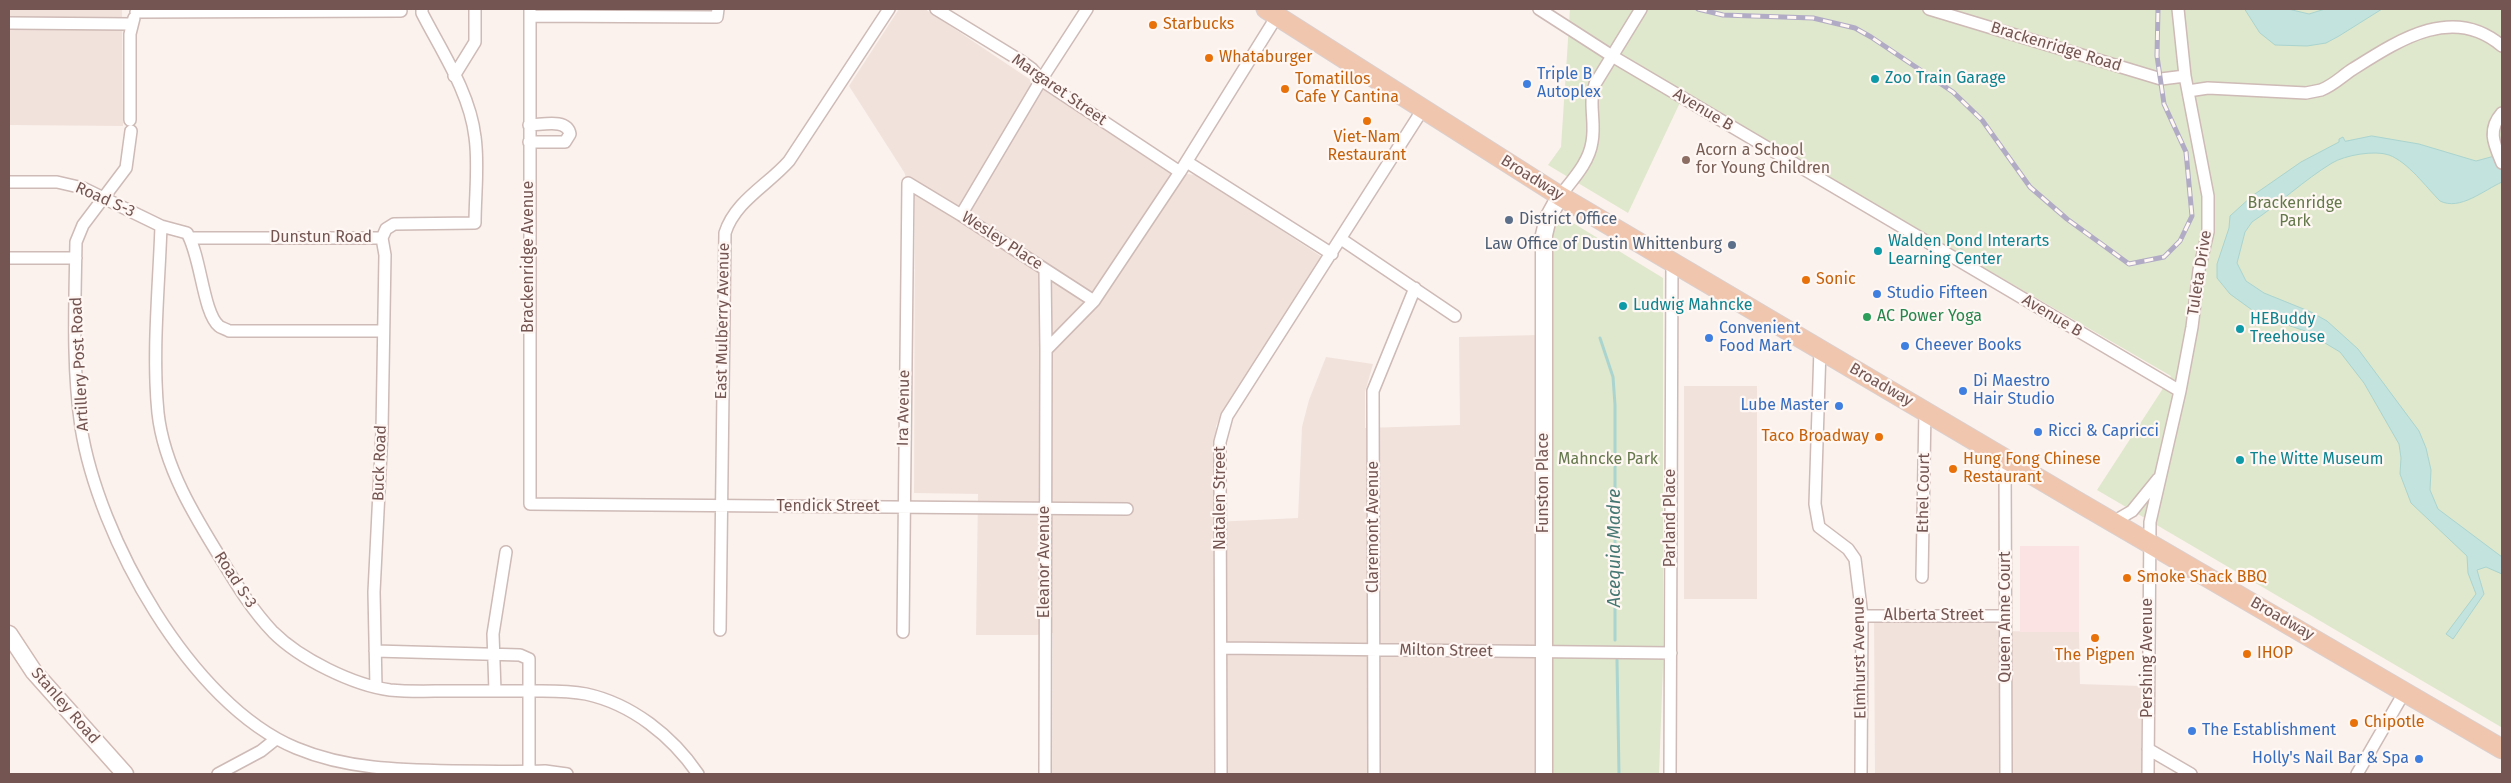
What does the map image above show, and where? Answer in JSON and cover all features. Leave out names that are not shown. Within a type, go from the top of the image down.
[{"type":"main road","name":"Broadway","points":[[1271,12],[1560,196],[1926,410],[2005,459],[2502,749]]},
{"type":"street","points":[[454,76],[475,42],[475,9]]},
{"type":"street","name":"East Mulberry Avenue","points":[[720,630],[725,233],[728,224],[751,194],[780,172],[789,161],[889,9]]},
{"type":"street","name":"Margaret Street","points":[[936,9],[1021,61],[1032,69],[1041,80],[1180,172]]},
{"type":"street","points":[[961,214],[1041,80],[1087,9]]},
{"type":"street","name":"Avenue B","points":[[1539,9],[1612,56],[2180,391]]},
{"type":"street","points":[[1560,196],[1589,156],[1593,141],[1591,95],[1595,84],[1641,9]]},
{"type":"street","name":"Brackenridge Road","points":[[1929,9],[2161,79],[2184,76]]},
{"type":"street","name":"Tuleta Drive","points":[[2148,542],[2150,522],[2180,391],[2192,327],[2198,270],[2208,232],[2208,196],[2184,76],[2178,9]]},
{"type":"street","points":[[136,10],[401,11]]},
{"type":"street","name":"Artillery Post Road","points":[[136,10],[132,24],[131,125],[126,168],[83,225],[76,242],[80,414],[92,475],[107,518],[131,568],[170,634],[187,658],[222,696],[245,717],[276,739],[326,759],[388,770],[567,774]]},
{"type":"street","points":[[422,11],[454,76]]},
{"type":"street","points":[[530,12],[718,13]]},
{"type":"street","name":"Brackenridge Avenue","points":[[530,12],[530,504]]},
{"type":"street","points":[[1046,350],[1094,301],[1187,162],[1271,12]]},
{"type":"street","points":[[9,23],[132,24]]},
{"type":"street","points":[[2188,91],[2208,88],[2306,93],[2321,90],[2404,40],[2442,26],[2472,29],[2488,36],[2502,46]]},
{"type":"street","name":"Dunstun Road","points":[[161,226],[187,233],[190,238],[382,238],[386,229],[394,224],[475,223],[476,138],[471,116],[454,76]]},
{"type":"street","points":[[1423,109],[1342,239],[1455,316]]},
{"type":"street","points":[[2502,113],[2492,130],[2494,144],[2502,163]]},
{"type":"street","points":[[529,125],[562,124],[568,128],[570,134],[565,142],[529,142]]},
{"type":"street","points":[[1187,162],[1332,254]]},
{"type":"street","name":"Road S-3","points":[[9,182],[68,184],[104,198],[161,226],[157,346],[158,412],[165,444],[185,498],[250,606],[274,634],[295,651],[316,662],[347,678],[376,687],[403,691],[560,690],[585,694],[619,706],[639,717],[675,744],[698,774]]},
{"type":"street","name":"Wesley Place","points":[[908,183],[961,214],[1094,301]]},
{"type":"street","name":"Ira Avenue","points":[[903,632],[908,183]]},
{"type":"street","name":"Funston Place","points":[[1544,774],[1544,235],[1548,218],[1560,196]]},
{"type":"street","points":[[190,238],[196,252],[210,312],[218,325],[229,331],[383,331]]},
{"type":"street","name":"Buck Road","points":[[376,687],[374,592],[381,455],[385,256],[382,238]]},
{"type":"street","name":"Natalen Street","points":[[1221,774],[1220,442],[1227,416],[1342,239]]},
{"type":"street","points":[[9,258],[76,258]]},
{"type":"street","name":"Parland Place","points":[[1670,774],[1672,262]]},
{"type":"street","name":"Eleanor Avenue","points":[[1045,270],[1045,774]]},
{"type":"street","name":"Claremont Avenue","points":[[1374,774],[1374,391],[1415,288]]},
{"type":"street","name":"Elmhurst Avenue","points":[[1820,349],[1814,489],[1816,517],[1819,527],[1848,548],[1855,559],[1862,616],[1861,774]]},
{"type":"street","name":"Ethel Court","points":[[1922,577],[1926,410]]},
{"type":"street","name":"Queen Anne Court","points":[[2005,459],[2006,774]]},
{"type":"street","name":"Tuleta Drive","points":[[2113,522],[2132,511],[2160,476]]},
{"type":"street","name":"Tendick Street","points":[[530,504],[1127,509]]},
{"type":"street","name":"Pershing Avenue","points":[[2148,542],[2148,774]]},
{"type":"street","points":[[495,691],[493,634],[506,552]]},
{"type":"street","name":"Alberta Street","points":[[1862,616],[2006,616]]},
{"type":"street","name":"Stanley Road","points":[[9,634],[34,672],[125,774]]},
{"type":"street","name":"Milton Street","points":[[1221,648],[1670,653]]},
{"type":"street","points":[[375,651],[520,655],[529,659],[529,772]]},
{"type":"street","points":[[2357,774],[2405,691]]},
{"type":"street","points":[[218,774],[261,751],[276,739]]},
{"type":"street","points":[[2148,749],[2191,774]]},
{"type":"shaded area","points":[[9,9],[122,9],[123,126],[9,125]]},
{"type":"shaded area","points":[[899,9],[925,9],[1168,172],[1197,175],[1322,257],[1227,404],[1216,426],[1214,522],[1298,518],[1302,427],[1309,400],[1326,357],[1373,364],[1365,392],[1365,428],[1460,425],[1459,337],[1538,335],[1537,774],[1052,774],[1053,633],[1036,635],[976,635],[978,494],[914,493],[915,199],[904,172],[849,86]]},
{"type":"shaded area","points":[[1684,386],[1757,386],[1757,599],[1684,599]]},
{"type":"shaded area","points":[[2020,546],[2079,546],[2079,632],[2020,632]]},
{"type":"shaded area","points":[[1874,620],[2001,621],[2001,631],[2079,632],[2080,684],[2141,686],[2141,774],[1875,774]]},
{"type":"green space","name":"Brackenridge Park","points":[[1570,9],[2502,9],[2501,727],[2097,490],[2171,376],[1684,94],[1628,213],[1548,165],[1561,147]]},
{"type":"green space","name":"Mahncke Park","points":[[1560,215],[1663,278],[1663,666],[1659,774],[1553,774],[1552,233]]},
{"type":"water","points":[[2245,9],[2288,9],[2309,14],[2325,9],[2382,9],[2326,43],[2307,46],[2275,45],[2260,33]]},
{"type":"water","points":[[2372,136],[2419,144],[2476,161],[2502,154],[2502,182],[2472,198],[2456,203],[2448,203],[2440,201],[2410,169],[2396,158],[2389,155],[2368,153],[2344,158],[2332,163],[2252,222],[2245,232],[2237,263],[2246,281],[2264,293],[2311,312],[2327,321],[2358,349],[2419,431],[2426,448],[2431,470],[2430,490],[2438,509],[2502,557],[2502,574],[2486,567],[2477,570],[2484,594],[2453,639],[2446,634],[2476,594],[2468,573],[2467,556],[2411,503],[2400,474],[2401,458],[2399,444],[2364,383],[2340,352],[2305,331],[2259,315],[2230,294],[2217,278],[2217,264],[2229,228],[2230,216],[2252,196],[2301,162],[2339,142],[2339,139],[2343,137],[2345,141]]},
{"type":"waterway","name":"Acequia Madre","points":[[1600,338],[1613,377],[1615,405],[1615,640]]},
{"type":"waterway","name":"Acequia Madre","points":[[1617,660],[1619,774]]},
{"type":"railway","points":[[1698,9],[1723,15],[1813,18],[1855,28],[1871,37],[1953,92],[1982,120],[2030,187],[2067,219],[2129,264],[2164,257],[2180,241],[2192,216],[2186,152],[2164,104],[2157,56],[2158,9]]},
{"type":"place","name":"Starbucks","points":[[1153,25]]},
{"type":"place","name":"Whataburger","points":[[1209,58]]},
{"type":"place","name":"Zoo Train Garage","points":[[1875,79]]},
{"type":"place","name":"Triple B Autoplex","points":[[1527,84]]},
{"type":"place","name":"Tomatillos Cafe Y Cantina","points":[[1285,89]]},
{"type":"place","name":"Viet-Nam Restaurant","points":[[1367,121]]},
{"type":"place","name":"Acorn a School for Young Children","points":[[1686,160]]},
{"type":"place","name":"District Office","points":[[1509,220]]},
{"type":"place","name":"Law Office of Dustin Whittenburg","points":[[1732,245]]},
{"type":"place","name":"Walden Pond Interarts Learning Center","points":[[1878,251]]},
{"type":"place","name":"Sonic","points":[[1806,280]]},
{"type":"place","name":"Studio Fifteen","points":[[1877,294]]},
{"type":"place","name":"Ludwig Mahncke","points":[[1623,306]]},
{"type":"place","name":"AC Power Yoga","points":[[1867,317]]},
{"type":"place","name":"HEBuddy Treehouse","points":[[2240,329]]},
{"type":"place","name":"Convenient Food Mart","points":[[1709,338]]},
{"type":"place","name":"Cheever Books","points":[[1905,346]]},
{"type":"place","name":"Di Maestro Hair Studio","points":[[1963,391]]},
{"type":"place","name":"Lube Master","points":[[1839,406]]},
{"type":"place","name":"Ricci & Capricci","points":[[2038,432]]},
{"type":"place","name":"Taco Broadway","points":[[1879,437]]},
{"type":"place","name":"The Witte Museum","points":[[2240,460]]},
{"type":"place","name":"Hung Fong Chinese Restaurant","points":[[1953,469]]},
{"type":"place","name":"Smoke Shack BBQ","points":[[2127,578]]},
{"type":"place","name":"The Pigpen","points":[[2095,638]]},
{"type":"place","name":"IHOP","points":[[2247,654]]},
{"type":"place","name":"Chipotle","points":[[2354,723]]},
{"type":"place","name":"The Establishment","points":[[2192,731]]},
{"type":"place","name":"Holly's Nail Bar & Spa","points":[[2419,759]]}]
